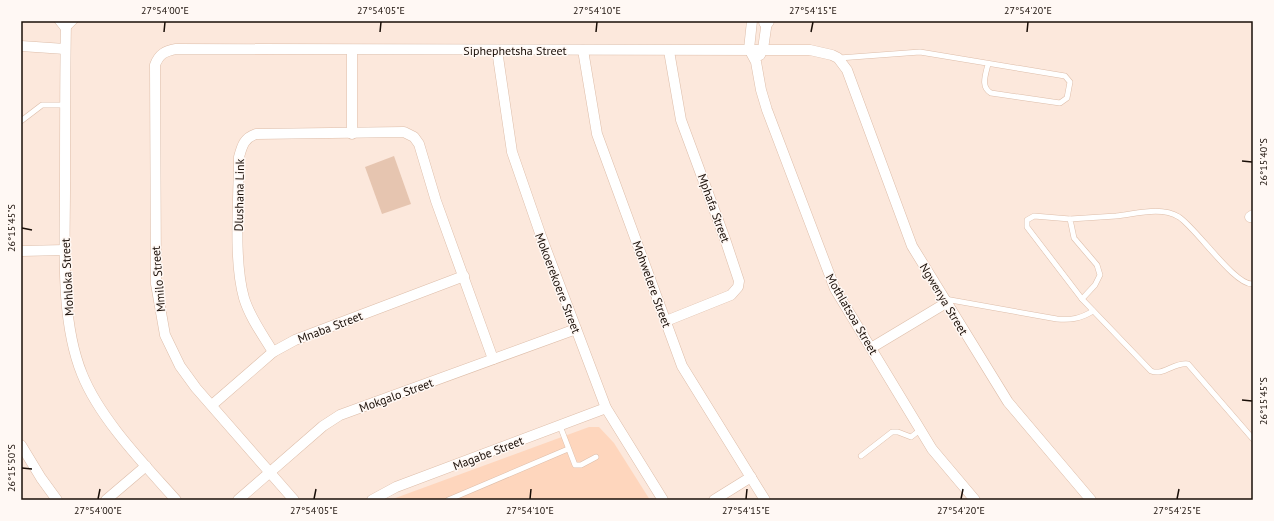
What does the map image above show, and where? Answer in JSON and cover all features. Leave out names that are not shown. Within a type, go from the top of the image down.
[{"type":"street","points":[[749,49],[752,21]]},
{"type":"street","points":[[756,62],[763,49],[767,21]]},
{"type":"street","name":"Mohloka Street","points":[[65,26],[65,250],[71,333],[82,375],[105,415],[146,466],[176,500]]},
{"type":"street","points":[[21,46],[65,49]]},
{"type":"street","name":"Siphephetsha Street","points":[[176,49],[763,49],[821,51],[838,58]]},
{"type":"street","name":"Mmilo Street","points":[[176,49],[165,51],[159,57],[155,65],[156,284],[165,335],[180,366],[212,406],[294,500]]},
{"type":"street","name":"Mothlatsoa Street","points":[[749,49],[756,62],[761,90],[767,110],[826,268],[840,298],[920,430],[949,470],[975,500]]},
{"type":"street","points":[[352,50],[352,134]]},
{"type":"street","name":"Mokoerekoere Street","points":[[497,50],[507,129],[516,167],[606,408],[663,500]]},
{"type":"street","name":"Mohwelere Street","points":[[582,50],[597,134],[682,366],[765,500]]},
{"type":"street","name":"Mphafa Street","points":[[666,321],[731,295],[738,288],[738,281],[733,261],[681,120],[669,50]]},
{"type":"street","name":"Ngwenya Street","points":[[838,58],[847,70],[912,246],[1008,402],[1091,500]]},
{"type":"street","name":"Dlushana Link","points":[[273,352],[255,322],[245,300],[239,278],[239,157],[241,149],[247,138],[256,134],[352,134],[404,132],[410,134],[417,140],[436,201],[493,359]]},
{"type":"street","points":[[21,251],[65,250]]},
{"type":"street","name":"Mnaba Street","points":[[212,406],[273,352],[295,340],[464,276]]},
{"type":"street","points":[[871,348],[945,301]]},
{"type":"street","name":"Mokgalo Street","points":[[238,500],[330,420],[576,329]]},
{"type":"street","name":"Magabe Street","points":[[372,500],[396,487],[606,408]]},
{"type":"street","points":[[21,445],[41,478],[58,500]]},
{"type":"street","points":[[106,500],[146,466]]},
{"type":"street","points":[[714,500],[751,477]]},
{"type":"lane","points":[[57,21],[65,26],[75,21]]},
{"type":"lane","points":[[838,58],[920,52],[1065,76],[1070,82],[1067,98],[1064,102],[1060,103],[991,93],[984,87],[988,64]]},
{"type":"lane","points":[[21,121],[42,106],[65,105]]},
{"type":"lane","points":[[1253,284],[1249,284],[1238,279],[1191,228],[1180,218],[1170,212],[1145,212],[1070,219],[1034,216],[1027,220],[1027,227],[1082,299],[1150,372],[1159,373],[1179,364],[1188,364],[1253,439]]},
{"type":"lane","points":[[1070,219],[1074,238],[1097,265],[1100,275],[1095,285],[1082,299]]},
{"type":"lane","points":[[945,301],[1070,320],[1081,318],[1093,311]]},
{"type":"lane","points":[[560,426],[574,463],[577,465],[596,457]]},
{"type":"lane","points":[[861,456],[892,432],[898,432],[911,437],[920,430]]},
{"type":"lane","points":[[448,500],[568,449]]},
{"type":"shaded area","points":[[394,156],[411,204],[382,214],[365,167]]},
{"type":"shaded area","points":[[589,427],[599,427],[614,443],[650,500],[390,500]]}]
